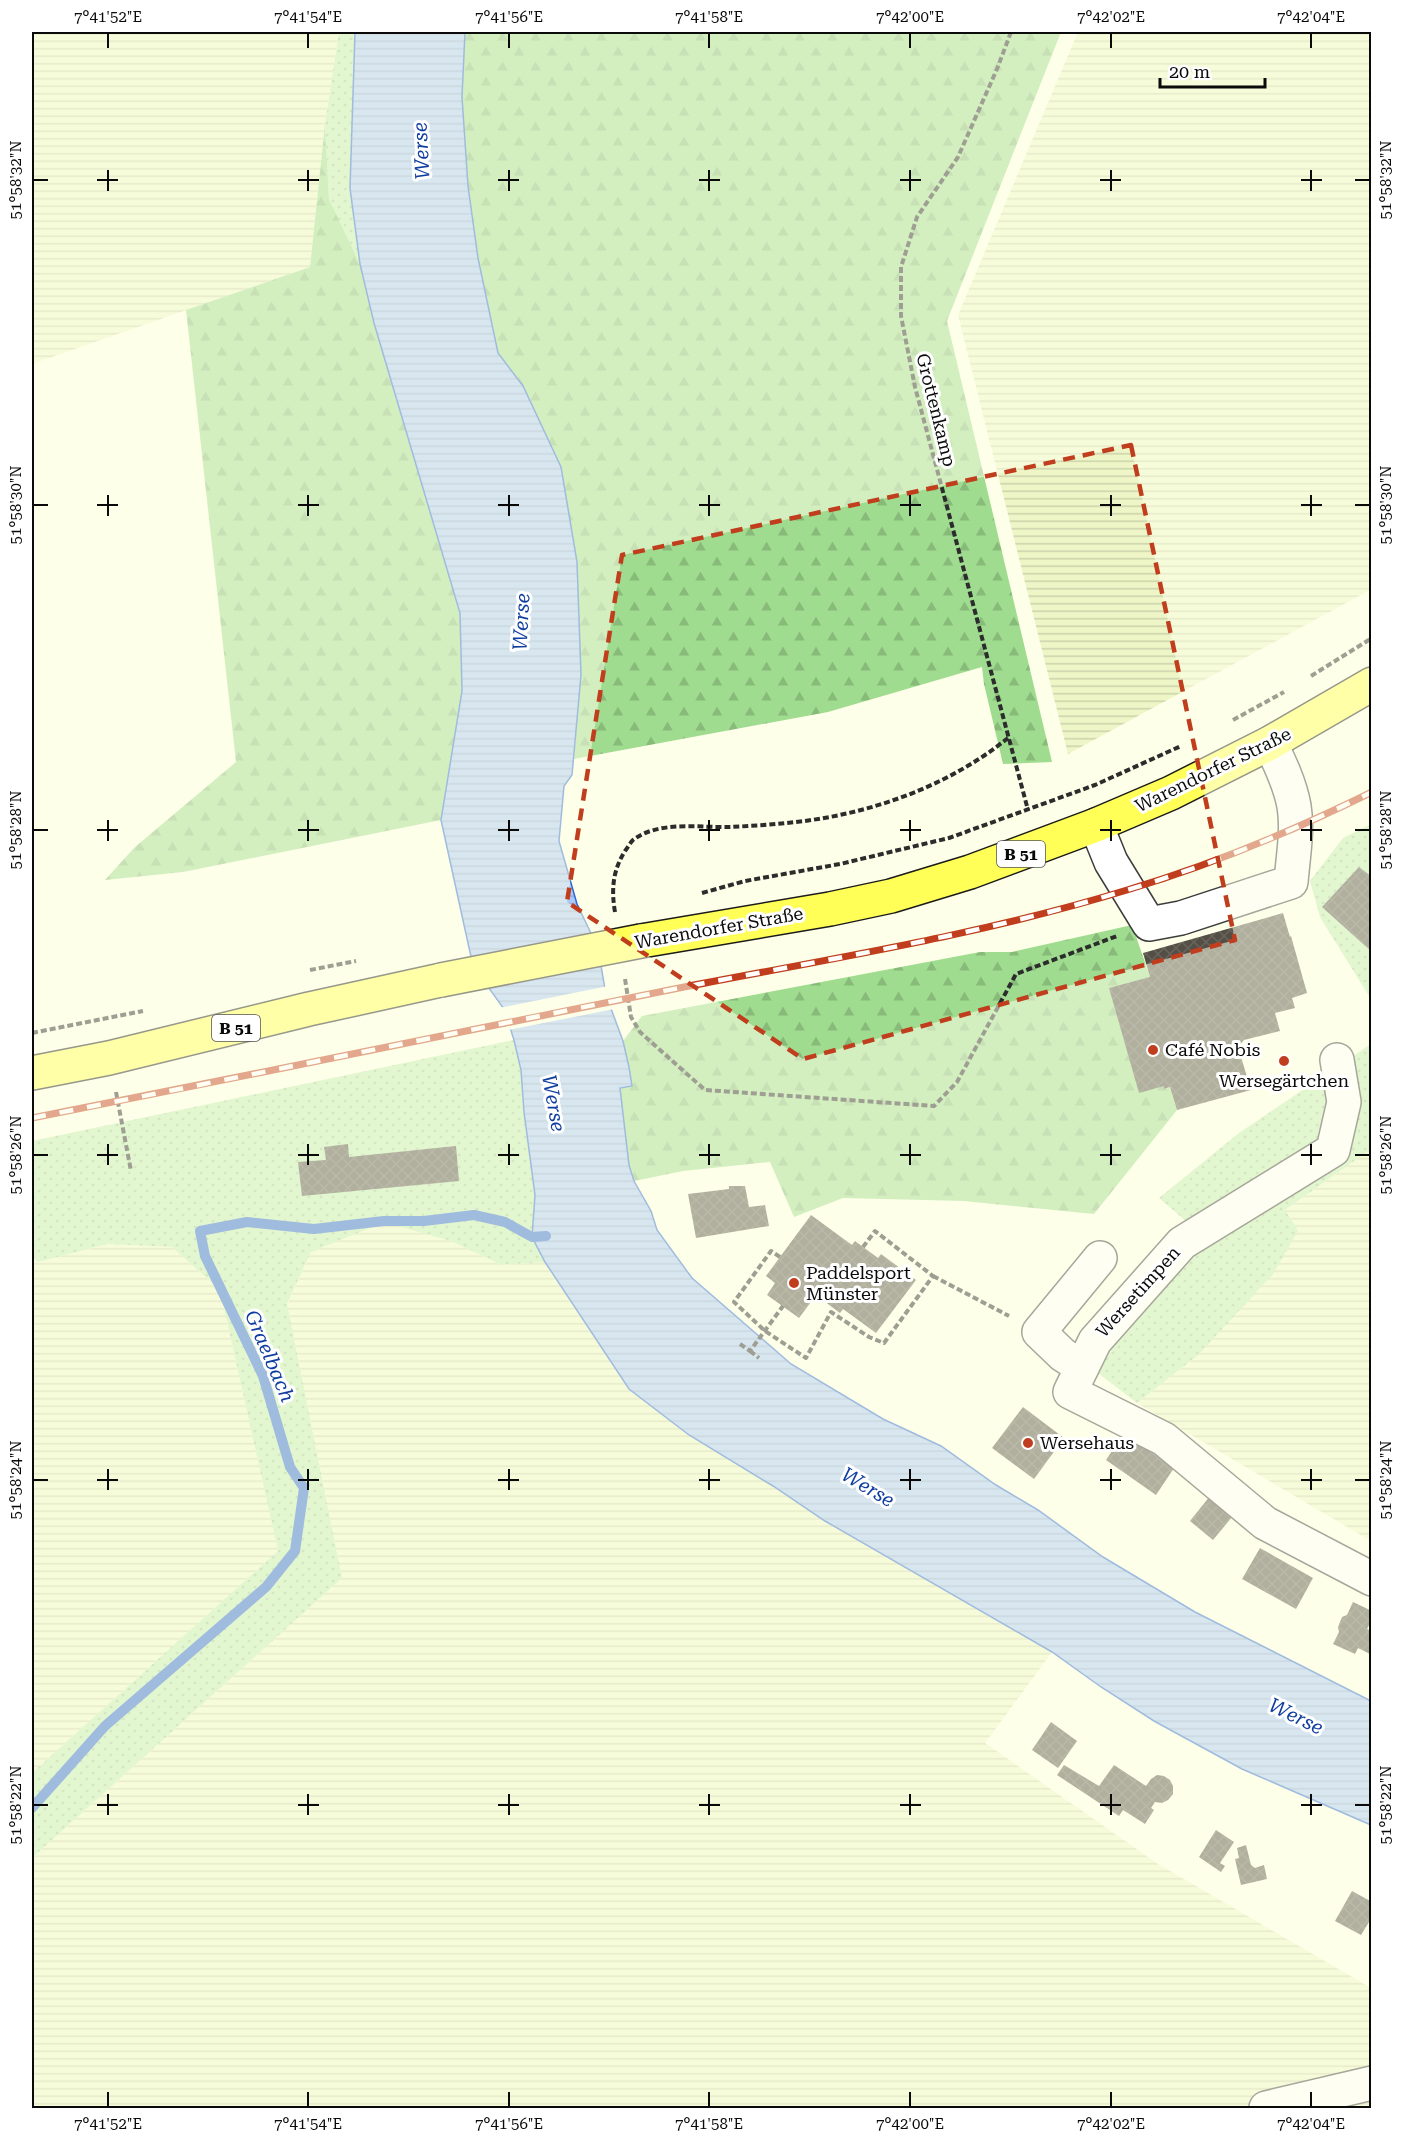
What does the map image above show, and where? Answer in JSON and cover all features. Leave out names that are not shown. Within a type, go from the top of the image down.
[{"type":"main road","name":"Warendorfer Straße","points":[[32,1073],[109,1058],[309,1009],[441,980],[891,896],[970,872],[1096,825],[1181,788],[1270,743],[1371,684]]},
{"type":"street","points":[[1096,825],[1111,862],[1149,924],[1180,918],[1291,882],[1295,829],[1294,806],[1280,762],[1270,743]]},
{"type":"street","name":"Wersetimpen","points":[[1336,1060],[1344,1102],[1333,1150],[1182,1243],[1095,1341],[1070,1392],[1164,1439],[1265,1523],[1371,1579]]},
{"type":"street","points":[[1082,1367],[1063,1355],[1039,1332],[1100,1258]]},
{"type":"street","points":[[1266,2109],[1371,2083]]},
{"type":"path","name":"Grottenkamp","points":[[1011,32],[958,157],[917,217],[901,267],[901,316],[915,387],[1028,810]]},
{"type":"path","points":[[1303,681],[1371,638]]},
{"type":"path","points":[[1226,724],[1293,687]]},
{"type":"path","points":[[613,900],[614,877],[619,861],[632,841],[646,833],[669,827],[731,827],[786,823],[826,818],[870,808],[954,775],[982,759],[1008,738]]},
{"type":"path","points":[[692,896],[745,881],[840,864],[950,838],[1095,785],[1186,744]]},
{"type":"path","points":[[640,1032],[705,1090],[934,1106],[957,1082],[1016,974],[1149,924]]},
{"type":"path","points":[[109,1058],[131,1171]]},
{"type":"path","points":[[864,1247],[875,1232],[933,1276],[1039,1332]]},
{"type":"path","points":[[780,1257],[771,1251],[734,1302],[765,1331],[806,1358],[831,1312],[869,1337],[884,1342],[933,1276]]},
{"type":"path","points":[[750,1351],[783,1306]]},
{"type":"path","points":[[740,1344],[759,1358]]},
{"type":"highlighted area","points":[[1131,445],[1235,940],[803,1059],[567,902],[622,555]]},
{"type":"green space","points":[[32,32],[339,32],[325,124],[310,267],[32,364]]},
{"type":"green space","points":[[339,32],[355,32],[350,188],[360,264],[329,199],[325,124]]},
{"type":"green space","points":[[465,32],[1061,32],[947,321],[1052,762],[1003,764],[982,667],[828,712],[574,759],[581,675],[577,562],[561,467],[523,386],[498,353],[478,258],[468,186],[462,97]]},
{"type":"green space","points":[[1078,32],[1371,32],[1372,589],[1068,754],[958,315]]},
{"type":"green space","points":[[325,124],[329,199],[360,264],[374,323],[460,613],[462,691],[441,820],[183,872],[105,880],[135,847],[236,762],[186,310],[310,267]]},
{"type":"green space","points":[[1371,824],[1371,1014],[1369,996],[1320,917],[1310,881],[1343,838]]},
{"type":"green space","points":[[1132,925],[1150,977],[1164,1086],[1165,1089],[1170,1087],[1177,1110],[1094,1214],[964,1201],[843,1198],[794,1217],[770,1162],[683,1171],[634,1181],[629,1165],[620,1088],[631,1086],[623,1041],[642,1016],[980,952],[1012,952]]},
{"type":"green space","points":[[514,1040],[521,1070],[535,1195],[532,1237],[545,1262],[502,1265],[451,1241],[384,1222],[311,1252],[287,1304],[342,1578],[32,1858],[32,1773],[278,1551],[220,1290],[172,1247],[107,1244],[38,1262],[32,1257],[32,1141]]},
{"type":"green space","points":[[1371,1044],[1371,1149],[1285,1210],[1298,1231],[1273,1274],[1198,1355],[1137,1403],[1098,1373],[1187,1222],[1159,1198],[1239,1133]]},
{"type":"green space","points":[[1371,1149],[1371,1541],[1137,1403],[1198,1355],[1285,1210]]},
{"type":"green space","points":[[384,1221],[451,1241],[502,1265],[545,1262],[629,1389],[689,1435],[825,1521],[1052,1652],[985,1743],[1158,1864],[1371,1988],[1371,2076],[1248,2108],[32,2108],[32,1858],[342,1578],[287,1305],[311,1252]]},
{"type":"green space","points":[[107,1244],[172,1247],[220,1290],[278,1551],[32,1773],[32,1257],[38,1262]]},
{"type":"green space","points":[[1371,2092],[1371,2108],[1297,2108]]},
{"type":"water","name":"Werse","points":[[355,32],[465,32],[462,97],[468,186],[478,258],[498,353],[523,386],[561,467],[577,562],[581,675],[572,775],[564,786],[559,841],[577,904],[598,948],[606,995],[623,1041],[632,1086],[620,1088],[629,1165],[634,1181],[651,1211],[657,1230],[692,1278],[791,1364],[883,1419],[941,1446],[996,1485],[1038,1510],[1103,1557],[1195,1612],[1371,1701],[1371,1825],[1242,1769],[1154,1721],[1052,1652],[825,1521],[689,1435],[629,1389],[545,1262],[532,1237],[535,1195],[521,1070],[514,1040],[504,1009],[473,966],[441,820],[462,691],[460,613],[374,323],[360,264],[350,188]]},
{"type":"pier","points":[[608,986],[614,1009],[508,1030],[499,1008]]},
{"type":"building","points":[[1359,867],[1372,877],[1372,952],[1322,907]]},
{"type":"building","points":[[1283,913],[1307,993],[1292,998],[1295,1008],[1275,1013],[1280,1031],[1244,1040],[1238,1047],[1251,1090],[1177,1110],[1170,1087],[1164,1089],[1164,1086],[1139,1093],[1109,988],[1150,977],[1143,953]]},
{"type":"building","points":[[348,1144],[349,1157],[456,1146],[459,1181],[302,1196],[298,1162],[326,1160],[324,1147]]},
{"type":"building","points":[[729,1186],[745,1186],[749,1207],[765,1205],[769,1226],[696,1238],[688,1194],[729,1189]]},
{"type":"building","points":[[811,1215],[852,1245],[855,1241],[878,1258],[881,1254],[916,1280],[876,1333],[843,1309],[840,1313],[816,1295],[799,1318],[767,1295],[775,1283],[766,1276]]},
{"type":"building","name":"Wersehaus","points":[[1023,1407],[1064,1438],[1034,1479],[992,1448]]},
{"type":"building","points":[[1124,1433],[1174,1468],[1156,1495],[1106,1460]]},
{"type":"building","points":[[1210,1496],[1232,1517],[1213,1540],[1190,1521]]},
{"type":"building","points":[[1260,1548],[1313,1578],[1296,1609],[1242,1579]]},
{"type":"building","points":[[1353,1602],[1372,1611],[1372,1619],[1367,1629],[1371,1631],[1369,1636],[1372,1637],[1370,1654],[1358,1648],[1355,1654],[1333,1644],[1339,1632],[1338,1627],[1342,1617],[1347,1615]]},
{"type":"building","points":[[1051,1722],[1077,1741],[1058,1768],[1032,1750]]},
{"type":"building","points":[[1064,1765],[1099,1786],[1114,1765],[1146,1786],[1157,1775],[1164,1776],[1173,1786],[1173,1794],[1162,1803],[1155,1802],[1151,1808],[1154,1810],[1145,1824],[1123,1810],[1119,1816],[1057,1775]]},
{"type":"building","points":[[1216,1830],[1234,1842],[1220,1863],[1225,1866],[1221,1872],[1199,1857]]},
{"type":"building","points":[[1246,1845],[1251,1865],[1255,1868],[1264,1865],[1267,1879],[1241,1885],[1235,1859],[1239,1858],[1237,1848]]},
{"type":"building","points":[[1352,1891],[1372,1902],[1372,1917],[1361,1935],[1335,1921]]},
{"type":"waterway","name":"Graelbach","points":[[32,1808],[105,1726],[266,1587],[295,1551],[304,1488],[290,1467],[263,1376],[205,1256],[200,1231],[247,1222],[314,1229],[384,1221],[424,1221],[474,1215],[505,1222],[532,1237],[546,1236]]},
{"type":"railway","points":[[32,1118],[904,945],[1016,920],[1072,906],[1190,870],[1282,834],[1372,792]]},
{"type":"place","name":"Café Nobis","points":[[1153,1050]]},
{"type":"place","name":"Wersegärtchen","points":[[1284,1061]]},
{"type":"place","name":"Paddelsport Münster","points":[[794,1283]]},
{"type":"place","name":"Wersehaus","points":[[1028,1443]]}]
